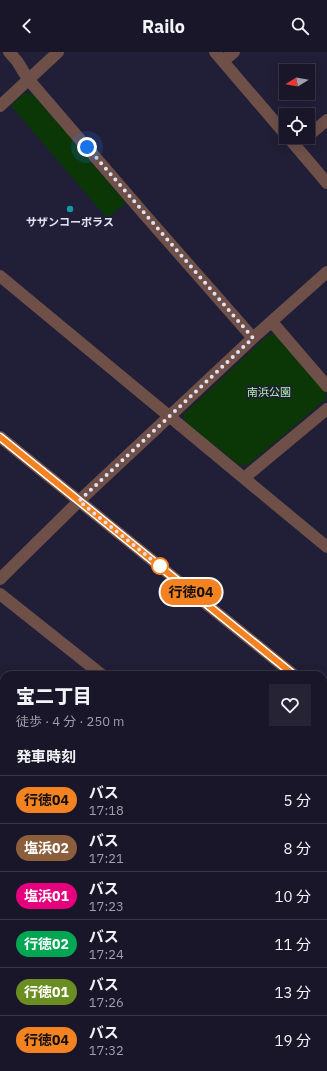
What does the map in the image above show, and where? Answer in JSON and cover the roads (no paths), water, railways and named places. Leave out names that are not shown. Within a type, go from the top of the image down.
[{"type":"street","points":[[9,52],[28,78],[150,221],[253,338]]},
{"type":"street","points":[[0,106],[28,78],[58,52]]},
{"type":"street","points":[[234,52],[219,56],[279,127]]},
{"type":"street","points":[[315,131],[327,120]]},
{"type":"street","points":[[294,144],[327,183]]},
{"type":"street","points":[[296,147],[300,144]]},
{"type":"street","points":[[0,579],[79,501],[169,416],[327,272]]},
{"type":"street","points":[[0,276],[327,547]]},
{"type":"street","points":[[272,322],[327,386]]},
{"type":"street","points":[[244,478],[327,409]]},
{"type":"street","points":[[0,438],[289,671]]},
{"type":"street","points":[[0,594],[97,671]]},
{"type":"place","name":"サザンコーポラス","points":[[70,209]]},
{"type":"park label","name":"南浜公園","points":[[269,392]]}]
